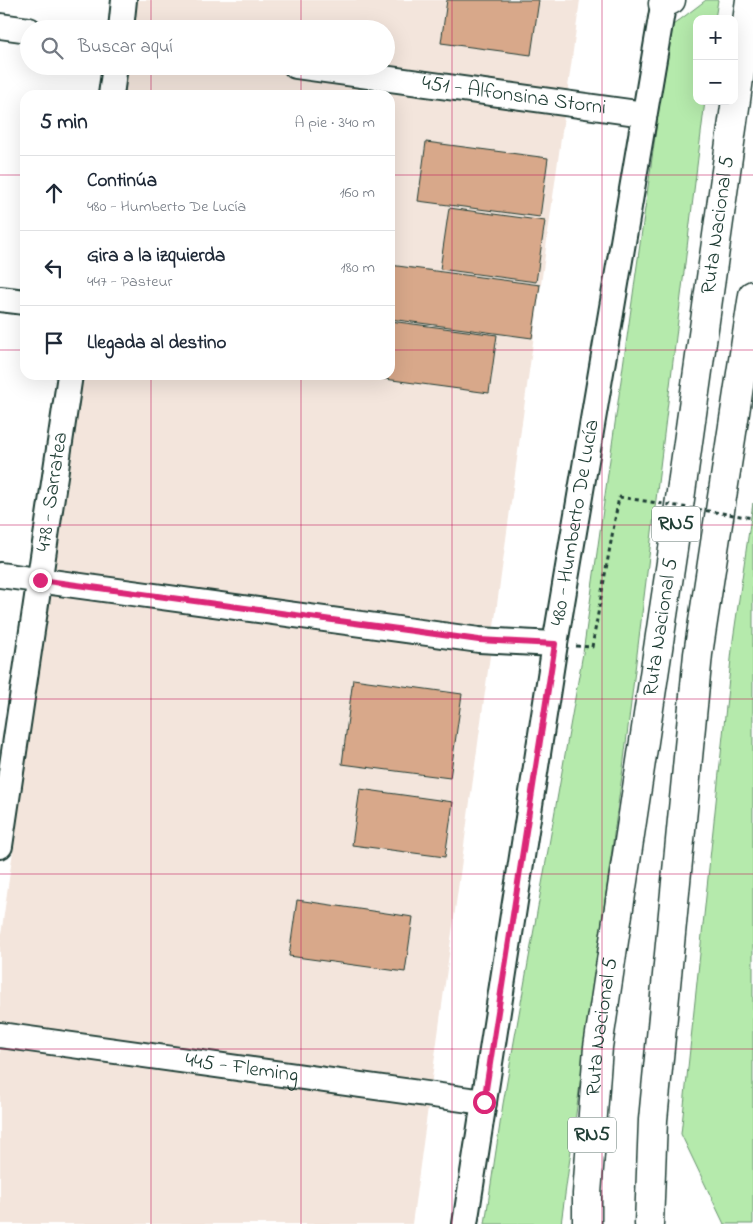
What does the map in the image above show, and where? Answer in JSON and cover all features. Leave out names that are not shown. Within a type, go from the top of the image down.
[{"type":"highway","name":"Ruta Nacional 5","points":[[587,1224],[587,1194],[598,1047],[673,549],[750,0]]},
{"type":"highway","name":"Ruta Nacional 5","points":[[649,1224],[653,1120],[698,654],[753,295]]},
{"type":"highway","points":[[572,1224],[598,1047]]},
{"type":"street","points":[[122,20],[124,0]]},
{"type":"street","name":"480 - Humberto De Lucía","points":[[464,1224],[555,644],[644,114],[666,1]]},
{"type":"street","points":[[0,26],[20,29]]},
{"type":"street","points":[[112,90],[114,75]]},
{"type":"street","name":"451 - Alfonsina Storni","points":[[361,75],[644,114]]},
{"type":"street","points":[[0,299],[20,301]]},
{"type":"street","name":"478 - Sarratea","points":[[0,846],[69,380]]},
{"type":"street","points":[[0,575],[479,640],[555,644]]},
{"type":"street","name":"445 - Fleming","points":[[0,1035],[484,1102]]},
{"type":"path","points":[[555,644],[592,647],[620,497],[753,518]]},
{"type":"shaded area","points":[[133,0],[580,0],[412,1224],[0,1224],[0,942],[80,380],[395,380],[395,90],[121,90],[123,75],[395,75],[395,20],[130,20]]},
{"type":"green space","points":[[706,0],[718,0],[716,15],[693,15],[693,105],[705,105],[623,768],[561,1224],[485,1224],[503,1104],[583,653],[659,108],[673,25]]},
{"type":"green space","points":[[753,503],[753,1224],[724,1224],[681,1134],[733,640]]},
{"type":"building","points":[[447,0],[539,0],[531,55],[441,43]]},
{"type":"building","points":[[426,142],[548,158],[540,217],[418,201]]},
{"type":"building","points":[[449,208],[545,221],[536,282],[440,269]]},
{"type":"building","points":[[395,266],[540,285],[532,338],[395,320]]},
{"type":"building","points":[[395,322],[497,335],[489,393],[392,380],[395,380]]},
{"type":"building","points":[[353,679],[462,694],[450,778],[342,764]]},
{"type":"building","points":[[360,789],[453,802],[445,857],[352,845]]},
{"type":"building","points":[[297,900],[413,917],[405,972],[289,956]]},
{"type":"route","points":[[40,580],[479,640],[555,644],[484,1102]]}]
